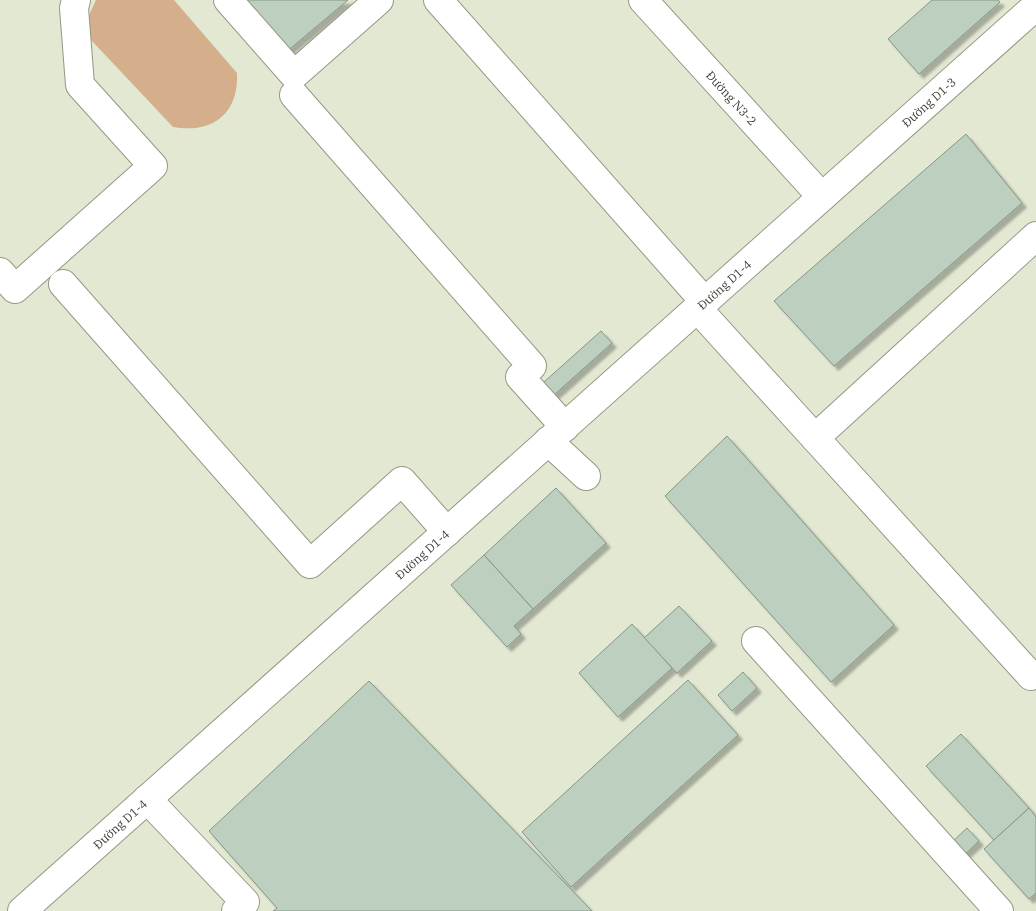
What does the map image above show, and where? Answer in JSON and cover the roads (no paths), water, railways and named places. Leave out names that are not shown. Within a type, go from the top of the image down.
[{"type":"street","points":[[0,272],[15,289],[153,166],[80,85],[74,8],[76,0]]},
{"type":"street","points":[[228,0],[294,75],[379,0]]},
{"type":"street","points":[[438,0],[815,438],[1031,676]]},
{"type":"street","name":"Đường N3-2","points":[[643,0],[822,197]]},
{"type":"street","name":"Đường D1-3","points":[[822,197],[1036,6]]},
{"type":"street","points":[[294,95],[532,366],[520,377],[586,476]]},
{"type":"street","name":"Đường D1-4","points":[[22,911],[822,197]]},
{"type":"street","points":[[815,438],[1036,236]]},
{"type":"street","points":[[63,284],[310,564],[402,481],[447,532]]},
{"type":"street","points":[[756,641],[999,911]]},
{"type":"street","points":[[147,799],[245,902],[236,911]]}]
